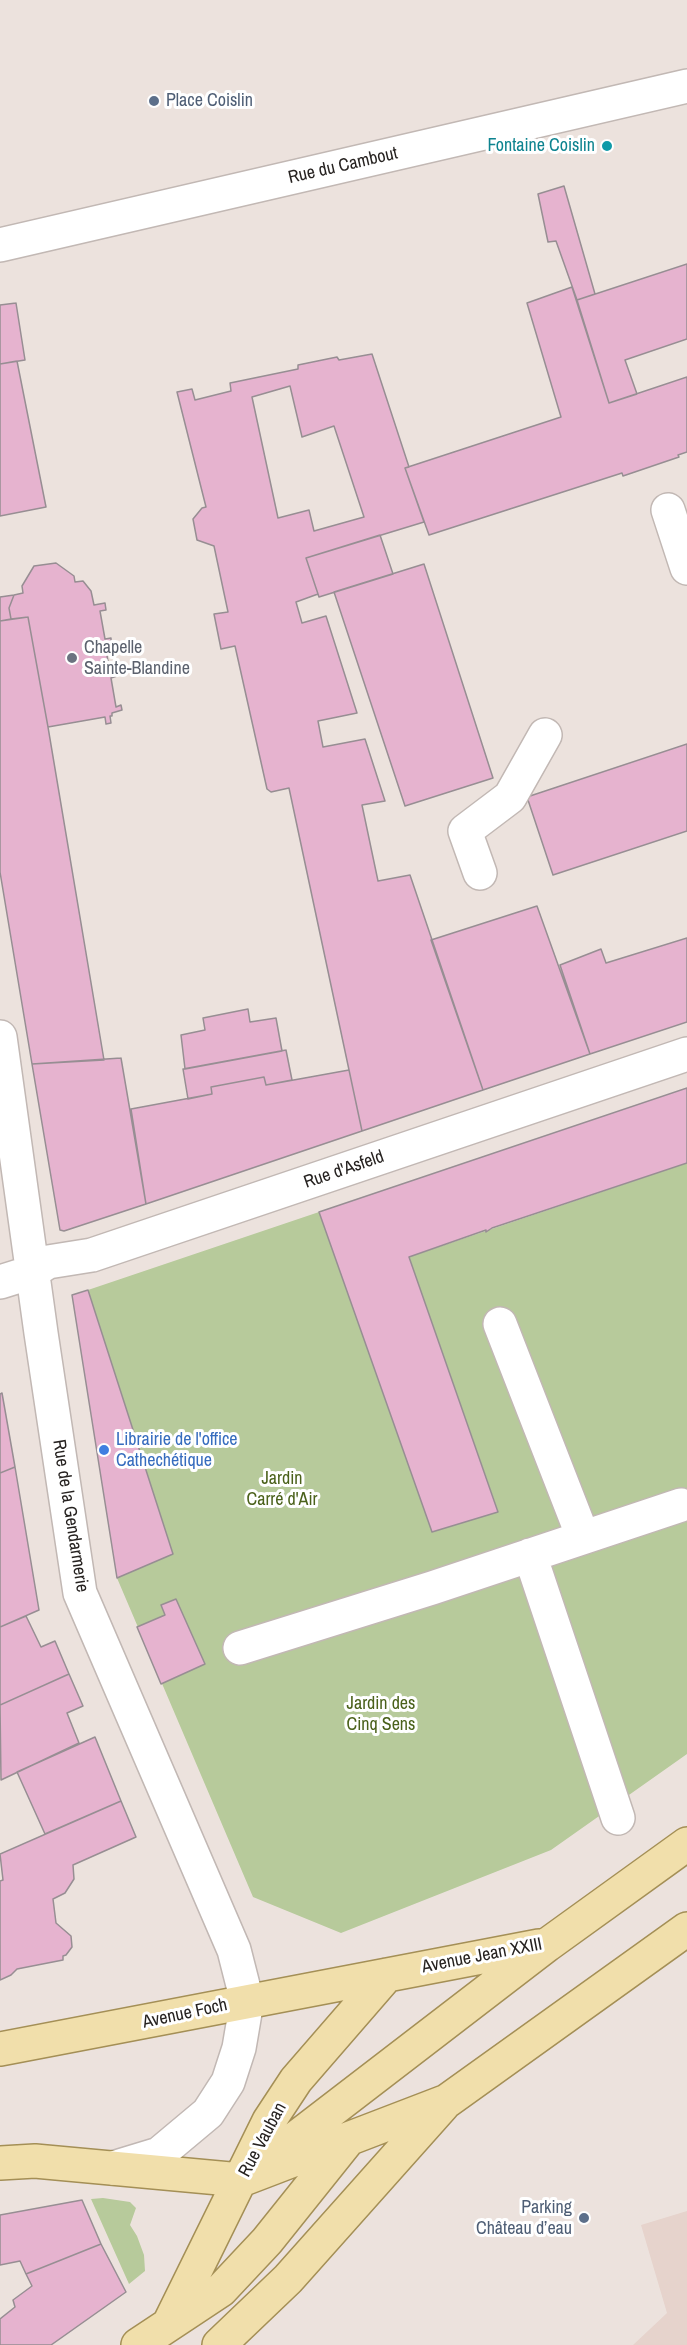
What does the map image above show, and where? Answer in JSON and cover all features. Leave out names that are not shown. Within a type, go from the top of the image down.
[{"type":"main road","name":"Avenue Jean XXIII","points":[[248,2001],[547,1945],[687,1844]]},
{"type":"main road","points":[[219,2345],[288,2279],[447,2101],[687,1929]]},
{"type":"main road","points":[[241,2181],[547,1945]]},
{"type":"main road","name":"Rue Vauban","points":[[169,2324],[269,2121],[296,2080],[387,1975]]},
{"type":"main road","name":"Avenue Foch","points":[[0,2049],[248,2001]]},
{"type":"main road","points":[[348,2139],[447,2101]]},
{"type":"main road","name":"Avenue Foch","points":[[0,2163],[35,2161],[241,2181],[348,2139]]},
{"type":"main road","name":"Rue Vauban","points":[[138,2345],[221,2290],[267,2241],[348,2139]]},
{"type":"street","name":"Rue du Cambout","points":[[0,245],[687,86]]},
{"type":"street","points":[[668,510],[687,568]]},
{"type":"street","points":[[480,873],[465,831],[510,797],[545,735]]},
{"type":"street","name":"Rue de la Gendarmerie","points":[[0,1037],[80,1593],[234,1950],[248,2001]]},
{"type":"street","name":"Rue d'Asfeld","points":[[0,1282],[32,1272],[48,1262],[92,1255],[687,1054]]},
{"type":"street","points":[[500,1324],[583,1537]]},
{"type":"street","points":[[240,1648],[681,1505]]},
{"type":"street","points":[[530,1555],[618,1818]]},
{"type":"street","name":"Avenue Foch","points":[[113,2168],[159,2154],[208,2113],[228,2082],[239,2048],[248,2001]]},
{"type":"shaded area","points":[[687,2211],[687,2345],[633,2345],[667,2313],[641,2225]]},
{"type":"green space","name":"Jardin des Cinq Sens","points":[[687,1163],[687,1754],[551,1850],[341,1933],[253,1897],[117,1578],[173,1554],[88,1290],[319,1212],[432,1532],[498,1511],[409,1257]]},
{"type":"green space","points":[[103,2198],[130,2202],[136,2208],[130,2225],[144,2255],[145,2271],[129,2284],[91,2199]]},
{"type":"building","points":[[564,186],[595,294],[577,300],[556,241],[548,242],[538,194]]},
{"type":"building","points":[[687,264],[687,339],[625,360],[637,394],[609,403],[577,300]]},
{"type":"building","points":[[572,287],[609,403],[687,377],[687,452],[678,455],[679,457],[623,476],[622,473],[429,535],[405,468],[561,417],[527,303]]},
{"type":"building","points":[[16,303],[25,360],[0,364],[0,305]]},
{"type":"building","points":[[372,354],[409,467],[405,468],[424,522],[306,558],[318,594],[296,602],[302,623],[326,616],[357,713],[318,721],[323,747],[365,739],[385,801],[362,805],[378,881],[410,875],[483,1090],[362,1131],[289,788],[271,792],[267,789],[235,646],[221,649],[214,614],[228,612],[214,546],[197,540],[193,519],[202,508],[206,507],[177,392],[192,389],[195,400],[231,391],[230,383],[298,369],[298,365],[337,357],[339,360]],"holes":[[[290,386],[302,437],[334,426],[364,517],[314,531],[309,510],[278,518],[252,397]]]},
{"type":"building","points":[[17,361],[46,507],[0,516],[0,364]]},
{"type":"building","points":[[380,535],[393,574],[319,597],[306,558]]},
{"type":"building","name":"Chapelle Sainte-Blandine","points":[[56,563],[74,576],[75,582],[83,581],[91,591],[94,605],[105,603],[106,610],[100,611],[105,639],[111,638],[111,643],[105,645],[110,672],[116,671],[117,676],[111,678],[116,707],[121,705],[122,710],[112,713],[111,723],[106,724],[105,717],[48,727],[28,617],[11,619],[9,608],[14,595],[23,593],[22,586],[34,566]]},
{"type":"building","points":[[424,564],[493,778],[405,806],[334,592]]},
{"type":"building","points":[[14,595],[9,608],[11,619],[0,621],[0,597]]},
{"type":"building","points":[[28,617],[104,1060],[32,1064],[0,872],[0,621]]},
{"type":"building","points":[[687,744],[687,831],[553,875],[527,797]]},
{"type":"building","points":[[537,906],[590,1054],[483,1090],[431,940]]},
{"type":"building","points":[[687,938],[687,1022],[590,1054],[560,965],[601,949],[606,963]]},
{"type":"building","points":[[248,1009],[250,1022],[276,1018],[282,1051],[185,1069],[181,1035],[205,1030],[203,1018]]},
{"type":"building","points":[[286,1050],[292,1080],[266,1085],[264,1077],[211,1087],[212,1094],[188,1099],[183,1069]]},
{"type":"building","points":[[121,1058],[146,1204],[64,1231],[60,1230],[32,1064]]},
{"type":"building","points":[[349,1070],[362,1131],[146,1204],[131,1109],[212,1094],[211,1087],[264,1077],[266,1085]]},
{"type":"building","points":[[687,1088],[687,1163],[409,1257],[498,1512],[432,1532],[319,1212]]},
{"type":"building","points":[[88,1290],[173,1554],[117,1578],[72,1295]]},
{"type":"building","points":[[2,1393],[15,1467],[0,1473],[0,1394]]},
{"type":"building","points":[[15,1467],[39,1610],[0,1627],[0,1473]]},
{"type":"building","points":[[176,1599],[205,1664],[161,1684],[137,1627],[165,1615],[161,1605]]},
{"type":"building","points":[[26,1616],[41,1647],[55,1641],[69,1674],[0,1705],[0,1627]]},
{"type":"building","points":[[69,1674],[83,1706],[67,1713],[79,1743],[1,1780],[0,1705]]},
{"type":"building","points":[[95,1737],[121,1801],[45,1834],[17,1772]]},
{"type":"building","points":[[121,1801],[136,1837],[73,1865],[74,1879],[65,1893],[53,1899],[56,1923],[71,1936],[72,1947],[63,1956],[63,1960],[17,1969],[0,1980],[0,1881],[3,1880],[0,1854]]},
{"type":"building","points":[[82,2200],[101,2244],[26,2274],[20,2261],[0,2265],[0,2215]]},
{"type":"building","points":[[101,2244],[126,2292],[51,2345],[0,2345],[0,2319],[15,2307],[13,2300],[32,2286],[26,2274]]},
{"type":"place","name":"Place Coislin","points":[[154,101]]},
{"type":"place","name":"Fontaine Coislin","points":[[607,146]]},
{"type":"place","name":"Chapelle Sainte-Blandine","points":[[72,658]]},
{"type":"place","name":"Librairie de l'office Cathechétique","points":[[104,1450]]},
{"type":"place","name":"Parking Château d’eau","points":[[584,2218]]},
{"type":"park label","name":"Jardin Carré d'Air","points":[[282,1489]]}]
